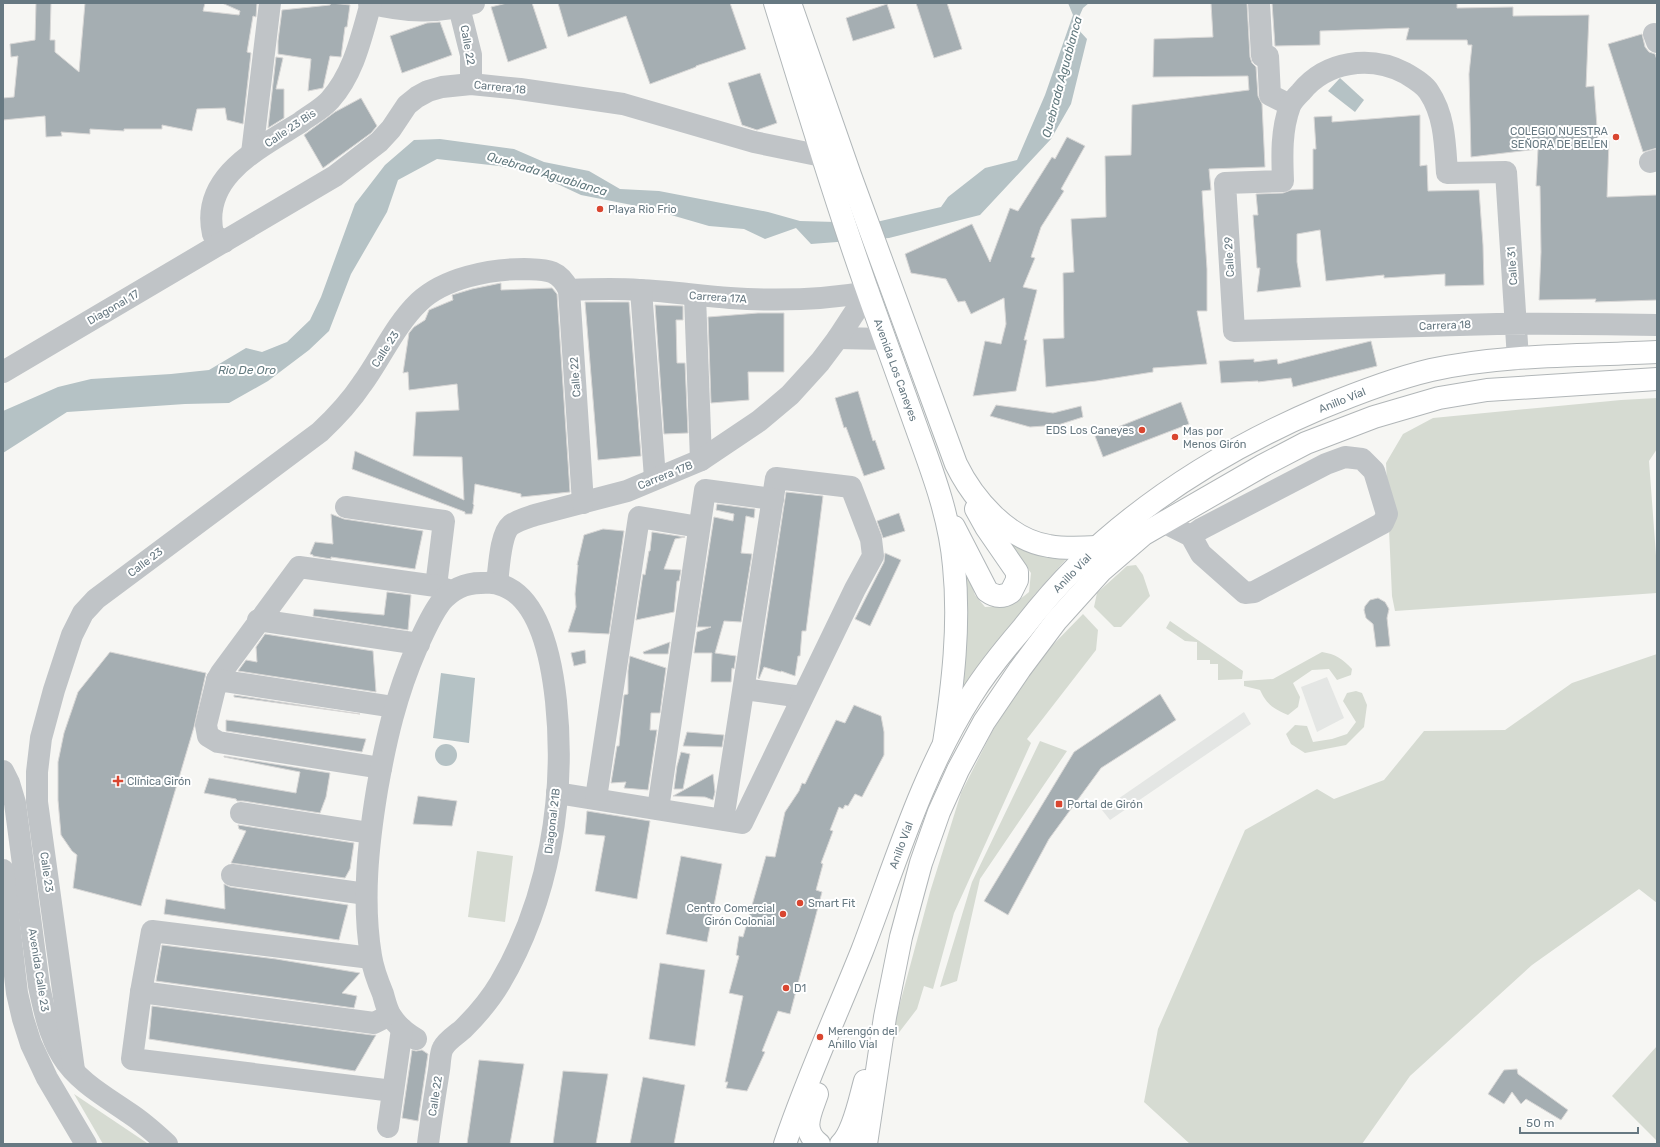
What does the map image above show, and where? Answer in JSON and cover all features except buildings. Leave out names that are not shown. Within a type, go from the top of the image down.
[{"type":"main road","name":"Avenida Los Caneyes","points":[[775,3],[822,156],[840,178],[878,252],[956,464],[964,481],[994,518],[1025,538],[1047,546],[1069,548],[1097,547]]},
{"type":"main road","name":"Avenida Los Caneyes","points":[[790,3],[840,178],[856,258],[945,512],[954,565],[956,644],[952,691],[943,746]]},
{"type":"main road","name":"Anillo Víal","points":[[785,1144],[803,1091],[875,917],[904,834],[922,790],[943,746],[971,697],[999,656],[1060,585],[1097,547],[1144,508],[1191,476],[1257,438],[1360,392],[1401,378],[1457,365],[1483,361],[1657,352]]},
{"type":"main road","name":"Anillo Víal","points":[[866,1144],[885,1017],[901,937],[921,863],[939,812],[958,770],[984,722],[1020,669],[1056,621],[1101,571],[1144,534],[1262,466],[1306,443],[1374,417],[1439,398],[1487,390],[1657,379]]},
{"type":"main road","points":[[945,512],[962,540],[986,591],[993,595],[1000,596],[1011,592],[1017,580],[1017,572],[986,527],[964,481]]},
{"type":"main road","points":[[819,1144],[810,1135],[808,1122],[827,1062],[839,1003]]},
{"type":"main road","points":[[841,1144],[845,1140],[850,1130],[885,1017]]},
{"type":"street","points":[[252,153],[270,3]]},
{"type":"street","points":[[370,3],[398,9],[417,11],[437,11],[466,5]]},
{"type":"street","name":"Calle 23 Bis","points":[[224,242],[213,234],[210,221],[211,207],[226,178],[236,166],[252,153],[313,114],[328,101],[340,87],[357,52],[370,3]]},
{"type":"street","points":[[1259,3],[1262,56],[1268,56],[1270,94],[1290,105]]},
{"type":"street","name":"Calle 22","points":[[466,5],[471,55],[471,84]]},
{"type":"street","name":"Calle 31","points":[[1290,105],[1308,83],[1323,73],[1338,67],[1355,62],[1376,63],[1397,69],[1414,78],[1428,90],[1440,111],[1447,173],[1506,172],[1518,359]]},
{"type":"street","name":"Carrera 18","points":[[224,242],[329,180],[356,161],[379,142],[391,129],[408,105],[417,97],[428,91],[442,87],[471,84],[502,86],[623,104],[754,142],[822,156]]},
{"type":"street","name":"Calle 29","points":[[1234,331],[1225,183],[1283,181],[1282,146],[1285,124],[1290,105]]},
{"type":"street","name":"Diagonal 17","points":[[3,372],[224,242]]},
{"type":"street","name":"Calle 23","points":[[74,1070],[37,802],[36,772],[41,738],[54,690],[72,635],[83,613],[96,599],[110,588],[320,432],[342,411],[362,385],[404,320],[419,302],[436,290],[460,279],[486,272],[516,269],[545,270],[557,274],[564,280],[569,290]]},
{"type":"street","name":"Carrera 17A","points":[[569,290],[602,288],[641,290],[695,296],[763,299],[847,296],[868,292]]},
{"type":"street","name":"Calle 22","points":[[569,290],[583,503]]},
{"type":"street","points":[[641,290],[655,478]]},
{"type":"street","name":"Carrera 17B","points":[[497,583],[503,539],[510,526],[520,520],[535,515],[627,491],[701,460],[759,421],[790,395],[820,362],[838,338],[868,292]]},
{"type":"street","points":[[695,296],[701,460]]},
{"type":"street","name":"Carrera 18","points":[[1234,331],[1515,323],[1657,325]]},
{"type":"street","points":[[838,338],[884,339]]},
{"type":"street","points":[[1163,522],[1191,536],[1201,554],[1244,593],[1254,592],[1383,523],[1387,514],[1374,471],[1362,458],[1345,457],[1326,464],[1201,529],[1191,536]]},
{"type":"street","points":[[581,465],[607,496]]},
{"type":"street","points":[[557,793],[596,798],[658,809],[723,820],[742,823],[802,697],[855,589],[873,556],[872,544],[851,488],[776,478],[723,820]]},
{"type":"street","points":[[658,809],[705,490],[773,499]]},
{"type":"street","points":[[346,507],[444,521],[444,588],[440,603],[432,615],[418,644],[394,707],[381,768],[370,833],[366,894],[372,958],[402,1028],[388,1126]]},
{"type":"street","points":[[596,798],[638,518],[699,527]]},
{"type":"street","points":[[381,768],[213,740],[208,736],[206,725],[217,680],[258,620],[299,566],[444,588],[475,583],[497,583]]},
{"type":"street","name":"Diagonal 21B","points":[[442,1048],[482,1009],[500,984],[520,943],[544,873],[553,834],[557,793],[558,740],[554,680],[542,634],[534,616],[524,600],[511,589],[497,583]]},
{"type":"street","points":[[258,620],[418,644]]},
{"type":"street","points":[[217,680],[394,707]]},
{"type":"street","points":[[744,689],[802,697]]},
{"type":"street","name":"Avenida Calle 23","points":[[3,771],[9,783],[15,803],[40,986],[45,1013],[53,1038],[62,1057],[74,1070],[98,1092],[154,1131],[167,1144]]},
{"type":"street","points":[[241,813],[370,833]]},
{"type":"street","name":"Avenida Calle 23","points":[[3,870],[17,993],[23,1019],[31,1044],[47,1078],[86,1144]]},
{"type":"street","points":[[232,875],[366,894]]},
{"type":"street","points":[[372,958],[152,931],[141,992],[132,1058],[393,1092]]},
{"type":"street","points":[[141,992],[402,1028]]},
{"type":"street","name":"Calle 22","points":[[428,1144],[442,1048]]},
{"type":"shaded area","points":[[1657,398],[1657,449],[1649,461],[1657,569],[1657,593],[1395,611],[1392,596],[1386,463],[1403,434],[1433,418],[1621,400]]},
{"type":"shaded area","points":[[999,529],[1032,554],[1068,557],[1035,594],[986,656],[963,692],[967,627],[958,542],[975,595],[985,607],[1013,603],[1029,592],[1031,573]]},
{"type":"shaded area","points":[[1136,565],[1143,575],[1150,596],[1121,627],[1114,627],[1094,607],[1097,593],[1127,566]]},
{"type":"shaded area","points":[[1083,614],[1098,630],[1096,650],[1027,739],[1031,743],[954,913],[933,989],[924,986],[917,1009],[894,1039],[892,1033],[930,892],[961,793],[994,728],[1041,657]]},
{"type":"shaded area","points":[[1170,621],[1243,671],[1242,679],[1218,680],[1218,664],[1210,664],[1210,660],[1197,660],[1197,642],[1185,641],[1166,628]]},
{"type":"shaded area","points":[[1322,652],[1331,654],[1345,662],[1352,669],[1351,675],[1337,680],[1329,669],[1312,670],[1293,683],[1300,697],[1298,707],[1288,715],[1271,706],[1260,690],[1244,686],[1244,681],[1273,679]]},
{"type":"shaded area","points":[[1657,654],[1657,903],[1639,889],[1532,965],[1410,1076],[1362,1144],[1190,1144],[1144,1102],[1158,1029],[1245,830],[1317,789],[1334,799],[1384,780],[1424,731],[1505,730],[1572,683]]},
{"type":"shaded area","points":[[1327,677],[1344,718],[1317,732],[1301,687]]},
{"type":"shaded area","points":[[1356,691],[1362,693],[1367,705],[1364,727],[1346,745],[1305,753],[1291,744],[1286,734],[1295,725],[1307,726],[1313,742],[1332,739],[1347,734],[1356,722],[1343,701],[1347,693]]},
{"type":"shaded area","points":[[1244,712],[1251,724],[1110,820],[1102,810]]},
{"type":"shaded area","points":[[1040,741],[1067,751],[980,879],[957,981],[940,987],[972,882]]},
{"type":"shaded area","points":[[477,851],[513,856],[505,922],[468,917]]},
{"type":"shaded area","points":[[1657,1046],[1657,1141],[1612,1096]]},
{"type":"shaded area","points":[[74,1094],[147,1143],[148,1144],[103,1144]]},
{"type":"water","name":"Rio De Oro","points":[[1068,3],[1089,3],[1083,8],[1075,26],[1087,39],[1071,104],[1051,139],[980,215],[889,238],[811,244],[796,228],[765,239],[744,229],[709,226],[647,208],[581,195],[536,174],[499,166],[437,159],[398,180],[387,212],[351,274],[329,331],[309,350],[268,381],[229,403],[185,404],[67,412],[3,453],[3,411],[58,387],[91,379],[209,370],[246,348],[262,352],[287,342],[310,320],[321,297],[355,204],[385,165],[414,140],[440,139],[514,149],[544,162],[589,171],[620,189],[659,191],[768,212],[800,221],[872,223],[941,207],[948,197],[985,168],[1017,160],[1045,95],[1073,15]]},
{"type":"water","points":[[1340,78],[1364,100],[1355,112],[1328,91]]},
{"type":"water","points":[[441,673],[475,678],[469,743],[433,738]]},
{"type":"water","points":[[446,744],[454,747],[457,755],[454,763],[446,766],[438,763],[435,755],[438,747]]},
{"type":"place","name":"COLEGIO NUESTRA SEÑORA DE BELEN","points":[[1616,137]]},
{"type":"place","name":"Playa Rio Frio","points":[[600,209]]},
{"type":"place","name":"EDS Los Caneyes","points":[[1142,430]]},
{"type":"place","name":"Mas por Menos Girón","points":[[1175,437]]},
{"type":"place","name":"Clínica Girón","points":[[118,781]]},
{"type":"place","name":"Portal de Girón","points":[[1059,804]]},
{"type":"place","name":"Smart Fit","points":[[800,903]]},
{"type":"place","name":"Centro Comercial Girón Colonial","points":[[783,914]]},
{"type":"place","name":"D1","points":[[786,988]]},
{"type":"place","name":"Merengón del Anillo Vial","points":[[820,1037]]},
{"type":"water label","name":"Quebrada Aguablanca","points":[[1062,77]]},
{"type":"water label","name":"Quebrada Aguablanca","points":[[547,174]]}]
